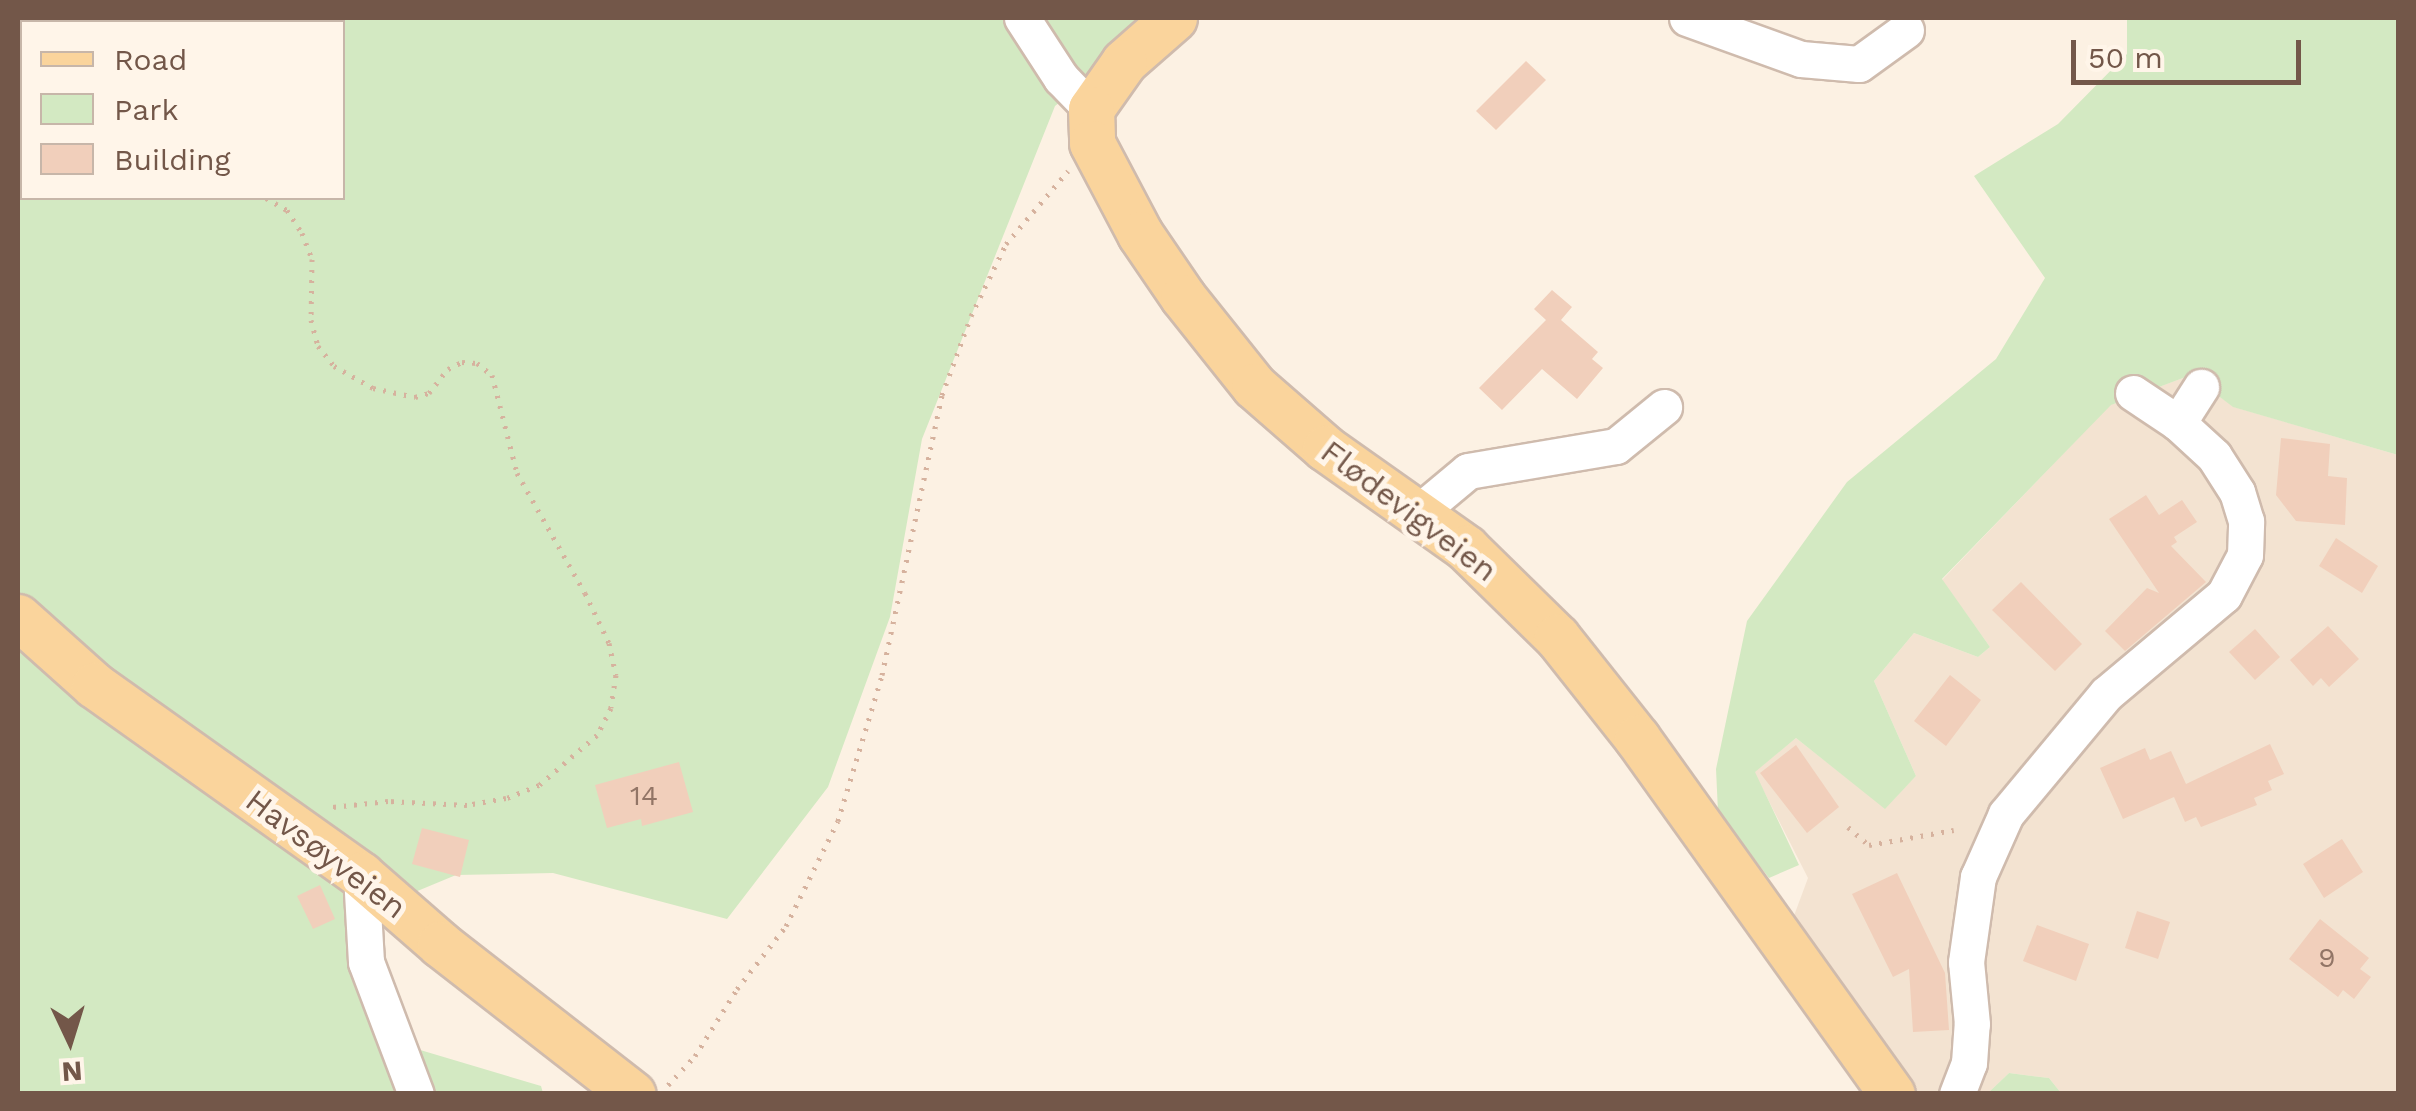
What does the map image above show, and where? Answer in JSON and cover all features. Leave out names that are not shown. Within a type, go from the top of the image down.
[{"type":"main road","points":[[1092,126],[1124,62],[1174,18]]},
{"type":"main road","name":"Flødevigveien","points":[[1092,126],[1140,234],[1182,296],[1254,386],[1325,448],[1420,511],[1512,589],[1558,637],[1637,738],[1892,1094]]},
{"type":"main road","name":"Havsøyveien","points":[[18,617],[94,685],[361,875],[440,944],[633,1094]]},
{"type":"street","name":"Flødevigveien","points":[[1022,18],[1092,126]]},
{"type":"street","points":[[1687,18],[1800,59],[1859,64],[1906,30]]},
{"type":"street","points":[[2178,423],[2201,387]]},
{"type":"street","points":[[1956,1094],[1969,1063],[1972,1024],[1966,962],[1978,877],[2006,814],[2106,694],[2224,595],[2246,555],[2246,521],[2237,492],[2214,456],[2178,423],[2133,392]]},
{"type":"street","points":[[1420,511],[1468,472],[1616,446],[1664,407]]},
{"type":"street","points":[[361,875],[366,962],[416,1094]]},
{"type":"path","points":[[661,1094],[695,1056],[737,989],[786,926],[838,821],[882,675],[942,394],[971,316],[1006,244],[1092,126]]},
{"type":"path","points":[[269,200],[286,210],[302,233],[312,259],[311,320],[318,346],[334,366],[373,388],[415,397],[429,393],[448,369],[462,362],[477,363],[492,375],[517,473],[585,593],[609,643],[616,675],[611,708],[597,735],[538,785],[506,798],[467,804],[388,801],[318,809],[287,822]]},
{"type":"path","points":[[1848,827],[1869,845],[1954,830]]},
{"type":"shaded area","points":[[2191,375],[2234,407],[2398,455],[2398,1093],[2061,1093],[2049,1078],[2009,1073],[1988,1093],[1899,1093],[1782,948],[1808,878],[1754,772],[1796,738],[1885,808],[1916,776],[1874,681],[1914,633],[1978,657],[1990,647],[1942,580],[2110,405]]},
{"type":"green space","points":[[18,18],[1165,18],[1055,106],[922,439],[890,617],[828,787],[727,919],[553,873],[456,875],[362,914],[390,1041],[541,1086],[543,1093],[18,1093]]},
{"type":"green space","points":[[2127,18],[2398,18],[2398,455],[2233,407],[2191,375],[2111,405],[1942,579],[1990,647],[1978,657],[1914,633],[1874,681],[1916,776],[1885,809],[1796,738],[1755,772],[1799,865],[1769,878],[1718,812],[1716,769],[1747,621],[1847,482],[1996,359],[2045,278],[1974,176],[2058,124],[2127,54]]},
{"type":"green space","points":[[2009,1073],[2049,1078],[2061,1093],[1988,1093]]},
{"type":"building","points":[[1526,61],[1546,80],[1496,130],[1476,111]]},
{"type":"building","points":[[1552,290],[1572,307],[1561,320],[1598,352],[1592,359],[1603,368],[1577,399],[1542,369],[1502,410],[1479,388],[1546,320],[1534,309]]},
{"type":"building","points":[[2281,438],[2330,444],[2328,476],[2347,478],[2345,525],[2296,521],[2276,495]]},
{"type":"building","points":[[2146,495],[2159,515],[2182,500],[2197,522],[2174,537],[2177,542],[2171,546],[2206,582],[2125,651],[2105,631],[2147,588],[2159,593],[2109,519]]},
{"type":"building","points":[[2336,538],[2378,566],[2362,593],[2319,566]]},
{"type":"building","points":[[2021,582],[2082,644],[2055,671],[1992,610]]},
{"type":"building","points":[[2328,626],[2359,659],[2329,687],[2321,678],[2313,686],[2290,660]]},
{"type":"building","points":[[2255,629],[2280,657],[2255,680],[2229,652]]},
{"type":"building","points":[[1950,675],[1981,700],[1946,746],[1914,721]]},
{"type":"building","points":[[2270,744],[2284,774],[2268,781],[2272,790],[2254,798],[2257,805],[2201,827],[2196,817],[2185,822],[2174,797],[2123,819],[2100,768],[2145,748],[2150,760],[2171,751],[2186,784]]},
{"type":"building","points":[[1796,745],[1839,807],[1807,833],[1760,773]]},
{"type":"building","points":[[679,762],[693,812],[642,826],[641,819],[607,828],[595,785]]},
{"type":"building","points":[[422,828],[469,840],[460,877],[412,864]]},
{"type":"building","points":[[2342,839],[2363,872],[2324,898],[2303,864]]},
{"type":"building","points":[[1897,873],[1945,973],[1949,1030],[1913,1032],[1909,969],[1893,977],[1852,894]]},
{"type":"building","points":[[320,885],[335,919],[313,929],[297,896]]},
{"type":"building","points":[[2137,911],[2170,922],[2158,959],[2125,948]]},
{"type":"building","points":[[2320,919],[2369,958],[2360,969],[2371,977],[2354,999],[2343,990],[2338,997],[2289,959]]},
{"type":"building","points":[[2037,925],[2089,944],[2076,981],[2023,961]]}]
